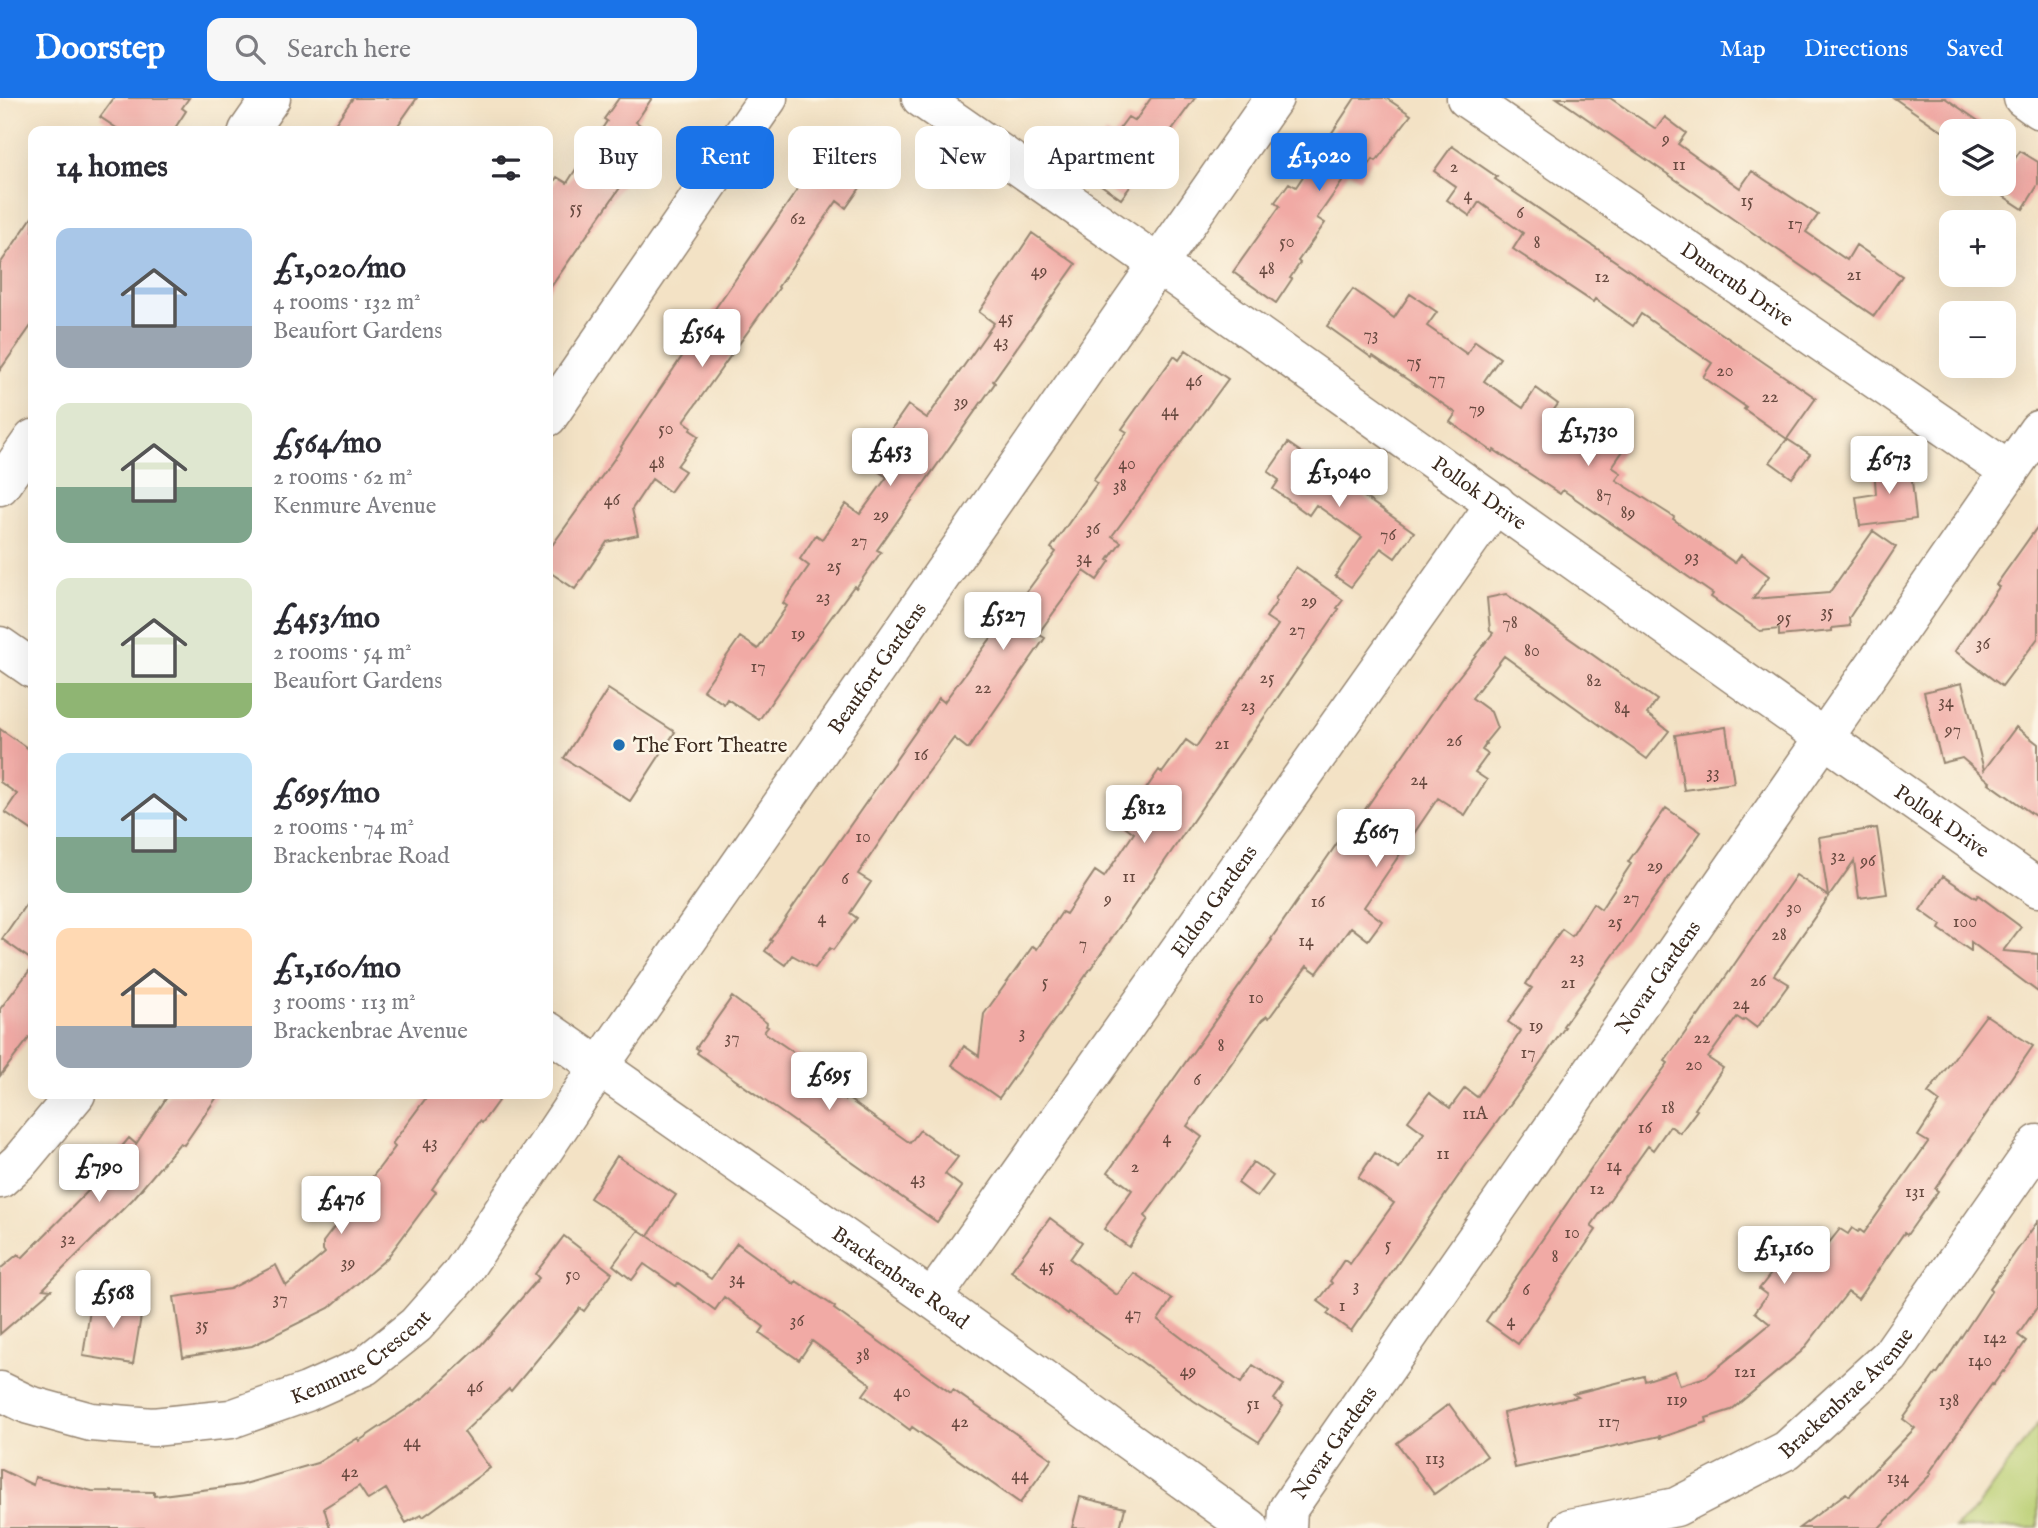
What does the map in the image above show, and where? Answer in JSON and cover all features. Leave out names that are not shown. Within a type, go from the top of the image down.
[{"type":"street","points":[[251,126],[271,98]]},
{"type":"street","points":[[553,410],[768,98]]},
{"type":"street","name":"Pollok Drive","points":[[921,98],[1159,263],[1824,739],[2038,888]]},
{"type":"street","name":"Beaufort Gardens","points":[[599,1067],[1274,98]]},
{"type":"street","name":"Duncrub Drive","points":[[1466,98],[2009,471]]},
{"type":"street","points":[[2023,98],[2038,109]]},
{"type":"street","name":"Novar Gardens","points":[[1287,1528],[1288,1509],[2038,430]]},
{"type":"street","points":[[0,486],[28,446]]},
{"type":"street","name":"Eldon Gardens","points":[[932,1298],[1496,503]]},
{"type":"street","points":[[0,646],[28,666]]},
{"type":"street","name":"Brackenbrae Road","points":[[553,1035],[932,1298],[1250,1528]]},
{"type":"street","name":"Kenmure Crescent","points":[[0,1391],[29,1405],[91,1422],[153,1427],[231,1419],[307,1392],[365,1366],[416,1325],[461,1274],[599,1067]]},
{"type":"street","points":[[0,1179],[20,1161],[72,1099]]},
{"type":"street","name":"Brackenbrae Avenue","points":[[1570,1528],[1676,1507],[1787,1450],[1890,1356],[2038,1144]]},
{"type":"green space","points":[[2038,1423],[2038,1528],[1955,1528],[1976,1509]]},
{"type":"building","points":[[114,98],[189,98],[182,108],[186,111],[176,126],[114,126],[100,117]]},
{"type":"building","points":[[353,98],[417,98],[397,126],[333,126]]},
{"type":"building","points":[[619,98],[652,98],[636,122],[642,126],[604,126],[607,121],[604,119]]},
{"type":"building","points":[[1151,98],[1195,98],[1174,126],[1121,126],[1128,117],[1135,121]]},
{"type":"building","points":[[1355,98],[1386,98],[1411,115],[1359,179],[1349,172],[1317,218],[1325,223],[1298,261],[1300,263],[1290,278],[1292,279],[1276,303],[1233,272],[1280,206],[1275,202],[1289,183],[1296,187]]},
{"type":"building","points":[[1557,98],[1610,98],[1656,129],[1665,117],[1686,133],[1678,144],[1740,188],[1752,171],[1818,215],[1806,232],[1847,260],[1856,245],[1902,276],[1874,316]]},
{"type":"building","points":[[1894,98],[1945,98],[1976,119],[1939,119],[1939,129]]},
{"type":"building","points":[[1452,146],[1497,177],[1495,179],[1816,398],[1787,439],[1703,377],[1712,363],[1641,314],[1633,326],[1595,299],[1593,302],[1513,249],[1523,233],[1479,202],[1470,216],[1447,200],[1456,187],[1434,171]]},
{"type":"building","points":[[2020,151],[2038,162],[2038,185],[2023,209],[2003,196],[2016,196],[2016,157]]},
{"type":"building","points":[[574,172],[574,189],[619,189],[553,284],[553,183],[557,177],[567,183]]},
{"type":"building","points":[[798,189],[859,189],[846,208],[837,201],[684,421],[692,427],[690,430],[699,436],[677,466],[685,471],[670,492],[652,479],[632,509],[638,535],[607,542],[575,589],[553,574],[553,544]]},
{"type":"building","points":[[1107,189],[1128,189],[1121,199]]},
{"type":"building","points":[[28,223],[28,330],[0,370],[0,264]]},
{"type":"building","points":[[1032,233],[1076,264],[877,550],[881,552],[856,588],[854,586],[759,720],[727,699],[724,704],[703,690],[740,637],[758,649],[787,606],[783,603],[809,566],[800,559],[816,535],[822,539],[846,504],[860,514],[887,477],[867,464],[908,405],[927,418],[994,323],[979,312]]},
{"type":"building","points":[[1353,289],[1394,318],[1410,294],[1437,312],[1427,326],[1467,354],[1475,341],[1500,358],[1484,381],[1523,408],[1536,388],[1558,404],[1545,422],[1585,449],[1600,426],[1627,445],[1612,467],[1621,473],[1616,480],[1674,517],[1673,519],[1735,563],[1741,555],[1769,576],[1753,599],[1829,593],[1873,531],[1896,547],[1849,618],[1850,626],[1832,628],[1832,631],[1779,636],[1779,629],[1760,631],[1711,597],[1713,594],[1563,490],[1560,494],[1450,422],[1456,413],[1327,326]]},
{"type":"building","points":[[1186,350],[1228,379],[1112,536],[1121,542],[1108,560],[1110,561],[1097,580],[1084,571],[1038,634],[1045,638],[968,749],[954,738],[915,790],[858,874],[871,882],[850,913],[857,918],[833,950],[830,948],[815,968],[792,955],[785,965],[765,951],[772,941],[770,940],[939,698],[944,702],[1056,552],[1051,548],[1097,483],[1093,480],[1127,432],[1122,429],[1174,356],[1179,360]]},
{"type":"building","points":[[1787,439],[1810,454],[1792,478],[1770,462]]},
{"type":"building","points":[[1288,443],[1414,532],[1395,558],[1381,548],[1351,587],[1335,576],[1362,537],[1316,505],[1309,515],[1273,489],[1279,480],[1268,472]]},
{"type":"building","points":[[1910,462],[1916,519],[1860,526],[1856,497],[1876,494],[1874,466]]},
{"type":"building","points":[[2038,526],[2038,638],[2002,686],[1955,651],[1999,587],[1996,585]]},
{"type":"building","points":[[1296,567],[1343,600],[1337,608],[1339,609],[999,1098],[952,1065],[964,1046],[979,1056],[984,1014],[1033,946],[1037,949],[1062,912],[1066,914],[1095,871],[1104,877],[1134,833],[1122,824],[1159,770],[1162,773],[1186,740],[1196,747],[1278,625],[1266,617]]},
{"type":"building","points":[[1506,594],[1657,700],[1647,714],[1669,731],[1647,759],[1504,656],[1472,698],[1491,712],[1497,728],[1485,743],[1482,750],[1488,754],[1475,772],[1487,780],[1465,815],[1438,798],[1364,907],[1382,921],[1368,940],[1351,927],[1317,973],[1307,966],[1269,1018],[1267,1016],[1262,1020],[1187,1126],[1202,1137],[1145,1216],[1148,1219],[1129,1247],[1104,1229],[1132,1190],[1108,1172],[1340,839],[1356,817],[1359,818],[1449,689],[1493,633],[1490,631],[1487,598]]},
{"type":"building","points":[[1962,683],[1984,770],[2016,727],[2038,744],[2038,818],[1989,783],[1962,758],[1942,763],[1924,692]]},
{"type":"building","name":"The Fort Theatre","points":[[608,689],[675,732],[630,801],[564,758]]},
{"type":"building","points":[[1726,727],[1734,783],[1684,790],[1675,735]]},
{"type":"building","points":[[0,729],[28,749],[28,828],[5,812],[17,794],[0,782]]},
{"type":"building","points":[[1666,808],[1701,832],[1351,1331],[1327,1314],[1330,1310],[1318,1301],[1332,1283],[1330,1281],[1344,1260],[1350,1264],[1394,1203],[1358,1178],[1375,1153],[1399,1169],[1424,1133],[1408,1121],[1429,1093],[1450,1108],[1465,1088],[1477,1097],[1521,1031],[1508,1022],[1532,988],[1526,984],[1545,953],[1562,929],[1572,936],[1593,903],[1601,909],[1631,864],[1628,862]]},
{"type":"building","points":[[1877,828],[1887,894],[1859,898],[1854,861],[1774,975],[1789,984],[1757,1028],[1745,1019],[1743,1021],[1737,1017],[1708,1058],[1723,1068],[1695,1109],[1697,1110],[1680,1133],[1670,1126],[1653,1150],[1648,1146],[1591,1226],[1596,1230],[1518,1344],[1486,1321],[1592,1167],[1668,1063],[1665,1061],[1796,875],[1828,896],[1819,837]]},
{"type":"building","points":[[1943,876],[1976,898],[1978,895],[2021,927],[2003,951],[2038,954],[2038,992],[1971,942],[1971,951],[1939,929],[1941,925],[1920,910]]},
{"type":"building","points":[[28,901],[28,957],[2,939]]},
{"type":"building","points":[[28,973],[28,1040],[0,1076],[0,1009]]},
{"type":"building","points":[[732,997],[767,1023],[768,1027],[764,1032],[805,1060],[800,1067],[845,1100],[847,1098],[910,1143],[920,1130],[958,1157],[945,1174],[962,1187],[937,1222],[697,1053],[699,1050],[696,1048]]},
{"type":"building","points":[[1986,1015],[2033,1046],[1935,1189],[1938,1191],[1907,1235],[1904,1233],[1858,1299],[1848,1292],[1802,1351],[1731,1410],[1706,1418],[1707,1422],[1660,1438],[1515,1468],[1503,1413],[1578,1397],[1573,1394],[1644,1376],[1645,1381],[1675,1371],[1680,1385],[1706,1377],[1770,1324],[1755,1312],[1767,1295],[1759,1289],[1781,1261],[1787,1266],[1808,1238],[1824,1249],[1840,1229],[1848,1234],[1852,1228],[1864,1233],[1928,1142],[1918,1136],[1940,1102],[1928,1093]]},
{"type":"building","points":[[166,1099],[216,1099],[184,1145],[180,1143],[133,1199],[43,1289],[51,1290],[0,1334],[0,1269],[18,1254],[22,1258],[101,1178],[98,1175],[129,1138],[136,1144]]},
{"type":"building","points":[[425,1099],[499,1099],[482,1123],[480,1121],[432,1189],[436,1192],[387,1258],[329,1308],[252,1346],[183,1357],[174,1297],[230,1289],[276,1265],[286,1286],[325,1253],[323,1242],[395,1147],[392,1144]]},
{"type":"building","points":[[617,1156],[676,1195],[648,1236],[590,1198]]},
{"type":"building","points":[[1253,1162],[1273,1176],[1257,1197],[1238,1183]]},
{"type":"building","points":[[1050,1218],[1082,1242],[1070,1259],[1117,1295],[1134,1273],[1172,1299],[1158,1320],[1241,1383],[1253,1365],[1284,1385],[1274,1399],[1283,1406],[1259,1442],[1194,1401],[1011,1271]]},
{"type":"building","points":[[2038,1221],[2038,1306],[2018,1335],[2026,1341],[1992,1384],[1929,1473],[1931,1474],[1879,1528],[1799,1528],[1846,1493],[1849,1496],[1915,1428],[1903,1419],[1937,1374],[1992,1290],[1990,1288]]},
{"type":"building","points":[[639,1230],[711,1279],[737,1243],[794,1284],[796,1281],[835,1307],[834,1309],[951,1393],[953,1390],[1052,1459],[1020,1503],[912,1427],[910,1430],[863,1395],[871,1384],[812,1341],[799,1360],[760,1333],[764,1327],[724,1297],[715,1310],[678,1283],[676,1286],[644,1264],[632,1280],[613,1265]]},
{"type":"building","points":[[564,1236],[612,1273],[584,1311],[580,1308],[511,1391],[509,1389],[464,1432],[490,1468],[423,1517],[421,1515],[406,1523],[386,1489],[368,1500],[359,1486],[324,1508],[330,1528],[0,1528],[0,1469],[33,1485],[35,1477],[92,1491],[154,1492],[154,1496],[241,1485],[317,1463],[358,1438],[359,1441],[426,1396],[481,1345],[539,1278],[535,1274]]},
{"type":"building","points":[[92,1296],[143,1304],[133,1364],[83,1356]]},
{"type":"building","points":[[1449,1404],[1487,1456],[1434,1494],[1397,1443]]},
{"type":"building","points":[[1080,1497],[1125,1508],[1120,1528],[1072,1528]]},
{"type":"place","name":"The Fort Theatre","points":[[619,745]]}]
